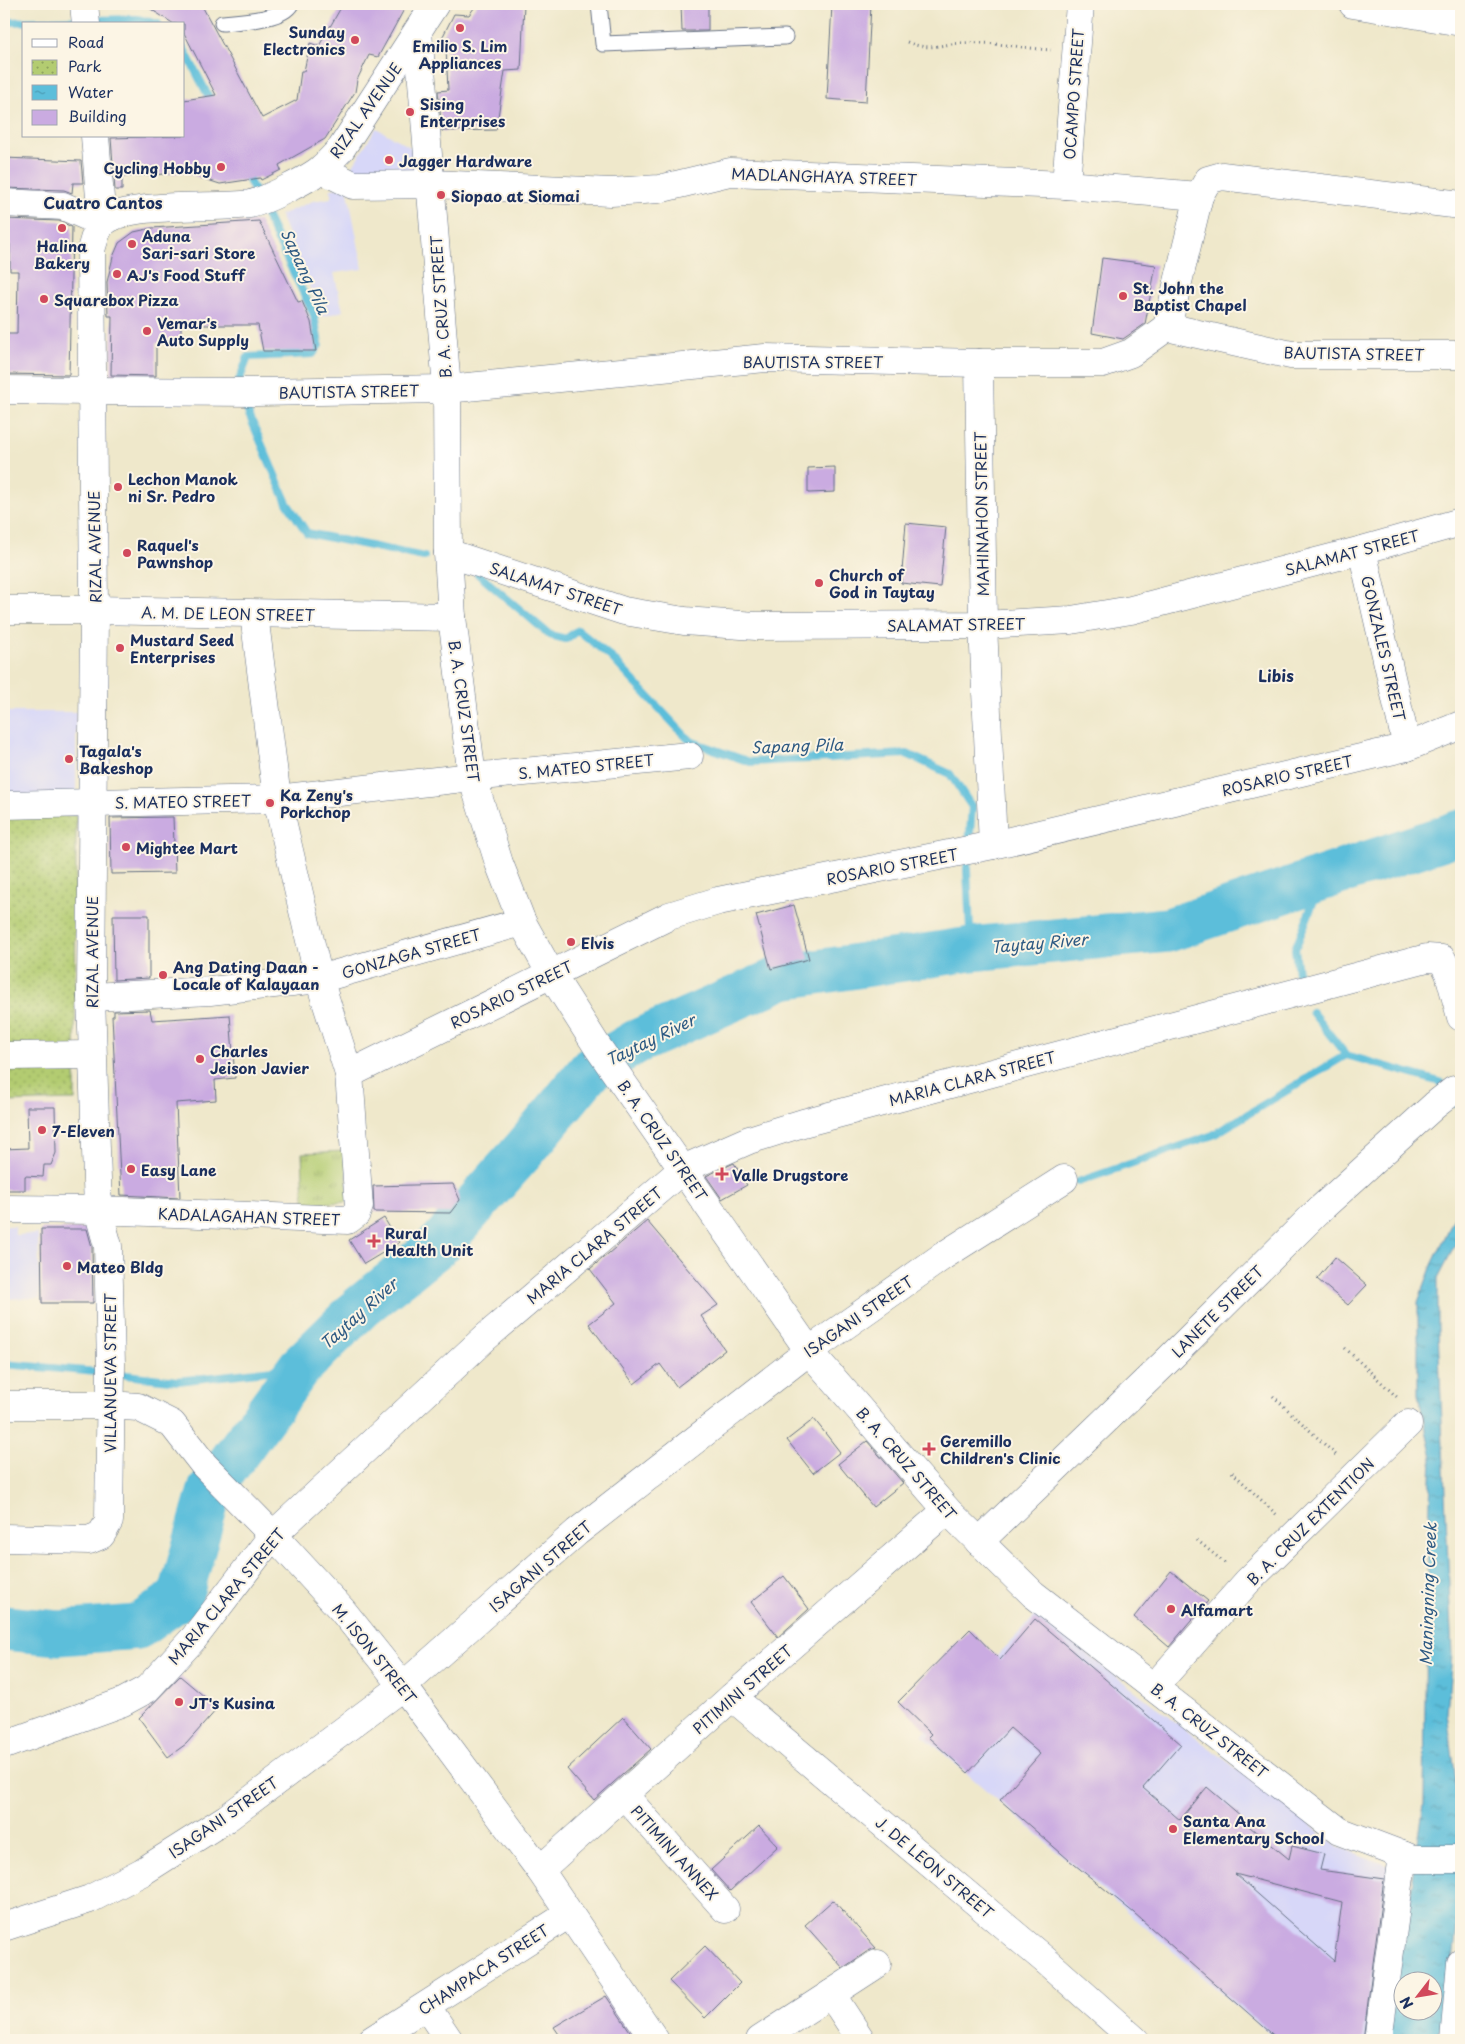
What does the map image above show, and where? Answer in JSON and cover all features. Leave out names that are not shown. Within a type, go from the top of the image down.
[{"type":"street","name":"RIZAL AVENUE","points":[[98,1210],[91,997],[94,610],[91,250],[102,223],[112,217],[147,210],[262,200],[321,169],[341,149],[435,4]]},
{"type":"street","name":"OCAMPO STREET","points":[[1066,185],[1080,4]]},
{"type":"street","points":[[1353,4],[1461,22]]},
{"type":"street","name":"B. A. CRUZ STREET","points":[[418,32],[447,389],[448,553],[452,617],[472,777],[499,863],[522,922],[551,974],[605,1057],[809,1350],[947,1510],[979,1542],[1033,1594],[1339,1831],[1408,1857],[1461,1858]]},
{"type":"street","points":[[4,203],[63,206],[102,223],[95,138]]},
{"type":"street","name":"MADLANGHAYA STREET","points":[[321,169],[353,185],[430,184],[611,192],[659,190],[730,172],[1066,185],[1199,196]]},
{"type":"street","points":[[1167,327],[1199,196],[1208,180],[1222,176],[1461,205]]},
{"type":"street","name":"BAUTISTA STREET","points":[[4,390],[244,392],[447,389],[765,358],[979,363],[1103,363],[1131,353],[1167,327],[1291,355],[1461,355]]},
{"type":"street","name":"MAHINAHON STREET","points":[[979,363],[983,625],[981,847]]},
{"type":"street","name":"SALAMAT STREET","points":[[448,553],[624,611],[684,621],[756,626],[983,625],[1071,620],[1130,610],[1362,550],[1461,522]]},
{"type":"street","name":"GONZALES STREET","points":[[1362,550],[1407,747]]},
{"type":"street","name":"A. M. DE LEON STREET","points":[[4,610],[452,617]]},
{"type":"street","name":"KADALAGAHAN STREET","points":[[98,1210],[348,1220],[356,1214],[359,1206],[349,1074],[320,979],[277,799],[254,614]]},
{"type":"street","name":"ROSARIO STREET","points":[[349,1074],[669,916],[718,901],[981,847],[1407,747],[1461,725]]},
{"type":"street","name":"S. MATEO STREET","points":[[4,805],[277,799],[472,777],[690,756]]},
{"type":"street","name":"GONZAGA STREET","points":[[91,997],[210,991],[320,979],[522,922]]},
{"type":"street","name":"MARIA CLARA STREET","points":[[4,1745],[123,1702],[147,1689],[194,1638],[273,1535],[486,1337],[683,1169],[749,1140],[803,1123],[1427,958],[1442,959],[1449,973],[1461,1017]]},
{"type":"street","points":[[4,1056],[92,1055]]},
{"type":"street","name":"LANETE STREET","points":[[979,1542],[1168,1360],[1317,1212],[1450,1095]]},
{"type":"street","name":"ISAGANI STREET","points":[[4,1927],[90,1899],[142,1872],[227,1818],[402,1686],[576,1532],[809,1350],[943,1256],[1064,1179]]},
{"type":"street","points":[[4,1209],[98,1210]]},
{"type":"street","name":"VILLANUEVA STREET","points":[[4,1538],[89,1540],[101,1535],[109,1522],[108,1246],[98,1210]]},
{"type":"street","name":"M. ISON STREET","points":[[4,1406],[110,1405],[138,1408],[172,1424],[204,1465],[273,1535],[342,1610],[402,1686],[540,1870],[655,2040]]},
{"type":"street","name":"B. A. CRUZ EXTENTION","points":[[1154,1687],[1247,1582],[1408,1424]]},
{"type":"street","name":"PITIMINI STREET","points":[[540,1870],[732,1697],[947,1510]]},
{"type":"street","name":"J. DE LEON STREET","points":[[732,1697],[1045,1960],[1135,2040]]},
{"type":"street","name":"PITIMINI ANNEX","points":[[624,1795],[725,1909]]},
{"type":"street","points":[[1378,2040],[1408,1857]]},
{"type":"street","name":"CHAMPACA STREET","points":[[372,2040],[569,1914]]},
{"type":"street","points":[[1454,2040],[1461,1963]]},
{"type":"street","points":[[760,2040],[877,1964]]},
{"type":"street","points":[[831,1994],[861,2040]]},
{"type":"street","points":[[426,2006],[449,2040]]},
{"type":"lane","points":[[222,23],[276,15],[288,10],[292,4]]},
{"type":"lane","points":[[599,4],[603,44],[785,37]]},
{"type":"path","points":[[907,42],[920,47],[937,48],[961,43],[1076,52]]},
{"type":"path","points":[[1345,1348],[1405,1405],[1408,1424]]},
{"type":"path","points":[[1273,1396],[1357,1474]]},
{"type":"path","points":[[1232,1472],[1296,1534]]},
{"type":"path","points":[[1197,1540],[1247,1582]]},
{"type":"shaded area","name":"Jagger Hardware","points":[[376,128],[421,153],[425,181],[353,179],[358,171],[352,167]]},
{"type":"shaded area","points":[[347,187],[363,269],[334,273],[343,311],[322,317],[280,215],[313,201],[331,198],[331,189]]},
{"type":"shaded area","points":[[4,712],[76,712],[76,815],[4,838]]},
{"type":"shaded area","points":[[4,1226],[15,1226],[15,1235],[38,1234],[40,1298],[4,1299]]},
{"type":"shaded area","name":"Santa Ana Elementary School","points":[[1036,1615],[1339,1847],[1395,1868],[1370,2040],[1276,2040],[922,1735]]},
{"type":"green space","points":[[76,815],[75,1100],[4,1102],[4,817]]},
{"type":"green space","points":[[346,1151],[348,1202],[304,1204],[302,1153]]},
{"type":"water","points":[[1461,1203],[1461,1234],[1438,1278],[1438,1330],[1452,1655],[1447,1712],[1455,1775],[1461,1884],[1445,2040],[1386,2040],[1392,2003],[1392,2022],[1442,2022],[1442,1972],[1397,1972],[1424,1804],[1426,1596],[1432,1457],[1418,1394],[1418,1302],[1432,1265]]},
{"type":"building","points":[[143,4],[201,4],[262,118],[297,100],[301,71],[304,71],[310,43],[319,46],[343,4],[407,4],[378,57],[369,55],[357,80],[355,92],[325,139],[279,165],[281,170],[261,180],[260,178],[220,184],[179,171],[179,173],[122,177],[122,190],[115,190],[111,138],[185,138],[185,100],[216,95],[185,35],[185,22],[171,22]]},
{"type":"building","points":[[477,4],[524,4],[521,70],[505,71],[496,130],[442,131],[438,91],[448,90],[446,48],[437,48],[454,14],[469,15]]},
{"type":"building","points":[[681,4],[708,4],[708,31],[682,31]]},
{"type":"building","points":[[832,4],[871,4],[866,102],[827,99]]},
{"type":"building","points":[[4,158],[81,161],[83,183],[73,183],[72,193],[64,190],[4,188]]},
{"type":"building","points":[[5,219],[59,221],[72,227],[69,375],[4,374],[4,334],[17,334],[18,271],[10,271],[10,244],[5,244]]},
{"type":"building","points":[[259,221],[298,302],[302,301],[311,322],[316,351],[263,351],[258,325],[181,325],[181,343],[156,343],[156,376],[111,375],[112,316],[108,316],[107,282],[113,257],[119,243],[134,232],[152,228]]},
{"type":"building","name":"St. John the Baptist Chapel","points":[[1102,258],[1156,265],[1145,324],[1123,339],[1092,333]]},
{"type":"building","points":[[835,467],[835,492],[808,493],[808,468]]},
{"type":"building","points":[[906,523],[946,527],[940,587],[901,583]]},
{"type":"building","points":[[173,817],[175,873],[111,874],[110,818]]},
{"type":"building","points":[[794,905],[809,959],[771,969],[756,915]]},
{"type":"building","points":[[113,915],[149,915],[149,978],[114,980]]},
{"type":"building","points":[[150,1010],[152,1020],[230,1015],[235,1078],[215,1080],[216,1100],[176,1103],[180,1198],[121,1195],[112,1016],[114,1016],[114,1011]]},
{"type":"building","points":[[27,1107],[55,1107],[56,1153],[51,1165],[44,1165],[43,1177],[25,1176],[25,1190],[4,1190],[4,1149],[28,1148]]},
{"type":"building","points":[[734,1163],[747,1185],[722,1199],[706,1176]]},
{"type":"building","points":[[453,1184],[460,1200],[450,1213],[374,1212],[373,1186]]},
{"type":"building","name":"Rural Health Unit","points":[[384,1218],[399,1243],[364,1264],[349,1240]]},
{"type":"building","points":[[647,1221],[718,1305],[701,1316],[725,1350],[677,1387],[660,1364],[634,1384],[589,1324],[616,1303],[590,1269]]},
{"type":"building","name":"Mateo Bldg","points":[[41,1229],[87,1229],[92,1247],[93,1303],[42,1303]]},
{"type":"building","points":[[1335,1257],[1367,1285],[1348,1305],[1317,1279]]},
{"type":"building","points":[[814,1419],[840,1452],[813,1473],[787,1440]]},
{"type":"building","points":[[867,1441],[903,1483],[873,1507],[838,1464]]},
{"type":"building","name":"Alfamart","points":[[1171,1571],[1208,1601],[1169,1647],[1134,1617]]},
{"type":"building","points":[[784,1576],[809,1609],[778,1637],[751,1602]]},
{"type":"building","name":"Santa Ana Elementary School","points":[[1035,1619],[1181,1744],[1143,1788],[1180,1820],[1207,1787],[1241,1816],[1239,1818],[1289,1859],[1292,1846],[1324,1854],[1320,1870],[1384,1879],[1363,2040],[1279,2040],[1134,1913],[1000,1800],[1040,1754],[1010,1728],[968,1773],[928,1737],[931,1734],[898,1702],[970,1629],[1000,1660]],"holes":[[[1235,1874],[1342,1902],[1334,1961]]]},
{"type":"building","points":[[180,1676],[218,1708],[186,1744],[168,1757],[139,1718]]},
{"type":"building","points":[[623,1717],[651,1749],[594,1800],[567,1769]]},
{"type":"building","points":[[759,1826],[778,1846],[730,1891],[711,1870]]},
{"type":"building","points":[[833,1900],[876,1948],[868,1951],[843,1968],[805,1925]]},
{"type":"building","points":[[705,1946],[740,1983],[705,2018],[669,1981]]},
{"type":"building","points":[[606,1996],[636,2040],[563,2040],[554,2027]]},
{"type":"waterway","name":"Sapang Pila","points":[[4,22],[137,19],[150,22]]},
{"type":"waterway","points":[[4,52],[5,22]]},
{"type":"waterway","name":"Sapang Pila","points":[[185,51],[213,105]]},
{"type":"waterway","name":"Sapang Pila","points":[[237,386],[248,357],[313,354],[319,345],[314,315],[245,172]]},
{"type":"waterway","name":"Sapang Pila","points":[[241,396],[287,503],[307,533],[424,557]]},
{"type":"waterway","name":"Sapang Pila","points":[[478,574],[550,635],[566,639],[578,630],[612,658],[690,741],[750,762],[907,754],[950,774],[972,807],[967,870],[971,949]]},
{"type":"waterway","name":"Taytay River","points":[[4,1628],[59,1633],[138,1627],[180,1597],[210,1490],[300,1367],[362,1306],[440,1244],[525,1149],[591,1069],[636,1042],[783,977],[971,949],[1168,930],[1461,832]]},
{"type":"waterway","name":"Maningning Creek","points":[[1299,982],[1295,949],[1322,880]]},
{"type":"waterway","name":"Maningning Creek","points":[[1312,1012],[1346,1055],[1440,1082],[1461,1109]]},
{"type":"waterway","points":[[1078,1182],[1213,1135],[1346,1055]]},
{"type":"waterway","points":[[4,1364],[97,1372]]},
{"type":"waterway","points":[[126,1375],[178,1381],[300,1367]]},
{"type":"place","name":"Emilio S. Lim Appliances","points":[[460,28]]},
{"type":"place","name":"Sunday Electronics","points":[[355,40]]},
{"type":"place","name":"Sising Enterprises","points":[[410,112]]},
{"type":"place","name":"Jagger Hardware","points":[[389,160]]},
{"type":"place","name":"Cycling Hobby","points":[[221,167]]},
{"type":"place","name":"Siopao at Siomai","points":[[441,195]]},
{"type":"place","name":"Halina Bakery","points":[[62,228]]},
{"type":"place","name":"Aduna Sari-sari Store","points":[[132,244]]},
{"type":"place","name":"AJ's Food Stuff","points":[[117,274]]},
{"type":"place","name":"St. John the Baptist Chapel","points":[[1123,296]]},
{"type":"place","name":"Squarebox Pizza","points":[[44,299]]},
{"type":"place","name":"Vemar's Auto Supply","points":[[147,331]]},
{"type":"place","name":"Lechon Manok ni Sr. Pedro","points":[[118,487]]},
{"type":"place","name":"Raquel's Pawnshop","points":[[127,553]]},
{"type":"place","name":"Church of God in Taytay","points":[[819,583]]},
{"type":"place","name":"Mustard Seed Enterprises","points":[[120,648]]},
{"type":"place","name":"Tagala's Bakeshop","points":[[69,759]]},
{"type":"place","name":"Ka Zeny's Porkchop","points":[[270,803]]},
{"type":"place","name":"Mightee Mart","points":[[126,847]]},
{"type":"place","name":"Elvis","points":[[571,942]]},
{"type":"place","name":"Ang Dating Daan - Locale of Kalayaan","points":[[163,975]]},
{"type":"place","name":"Charles Jeison Javier","points":[[200,1059]]},
{"type":"place","name":"7-Eleven","points":[[42,1130]]},
{"type":"place","name":"Easy Lane","points":[[131,1169]]},
{"type":"place","name":"Valle Drugstore","points":[[722,1174]]},
{"type":"place","name":"Rural Health Unit","points":[[374,1241]]},
{"type":"place","name":"Mateo Bldg","points":[[67,1266]]},
{"type":"place","name":"Geremillo Children's Clinic","points":[[929,1449]]},
{"type":"place","name":"Alfamart","points":[[1171,1609]]},
{"type":"place","name":"JT's Kusina","points":[[179,1702]]},
{"type":"place","name":"Santa Ana Elementary School","points":[[1173,1829]]},
{"type":"district","name":"Cuatro Cantos","points":[[103,202]]},
{"type":"district","name":"Libis","points":[[1276,675]]}]
